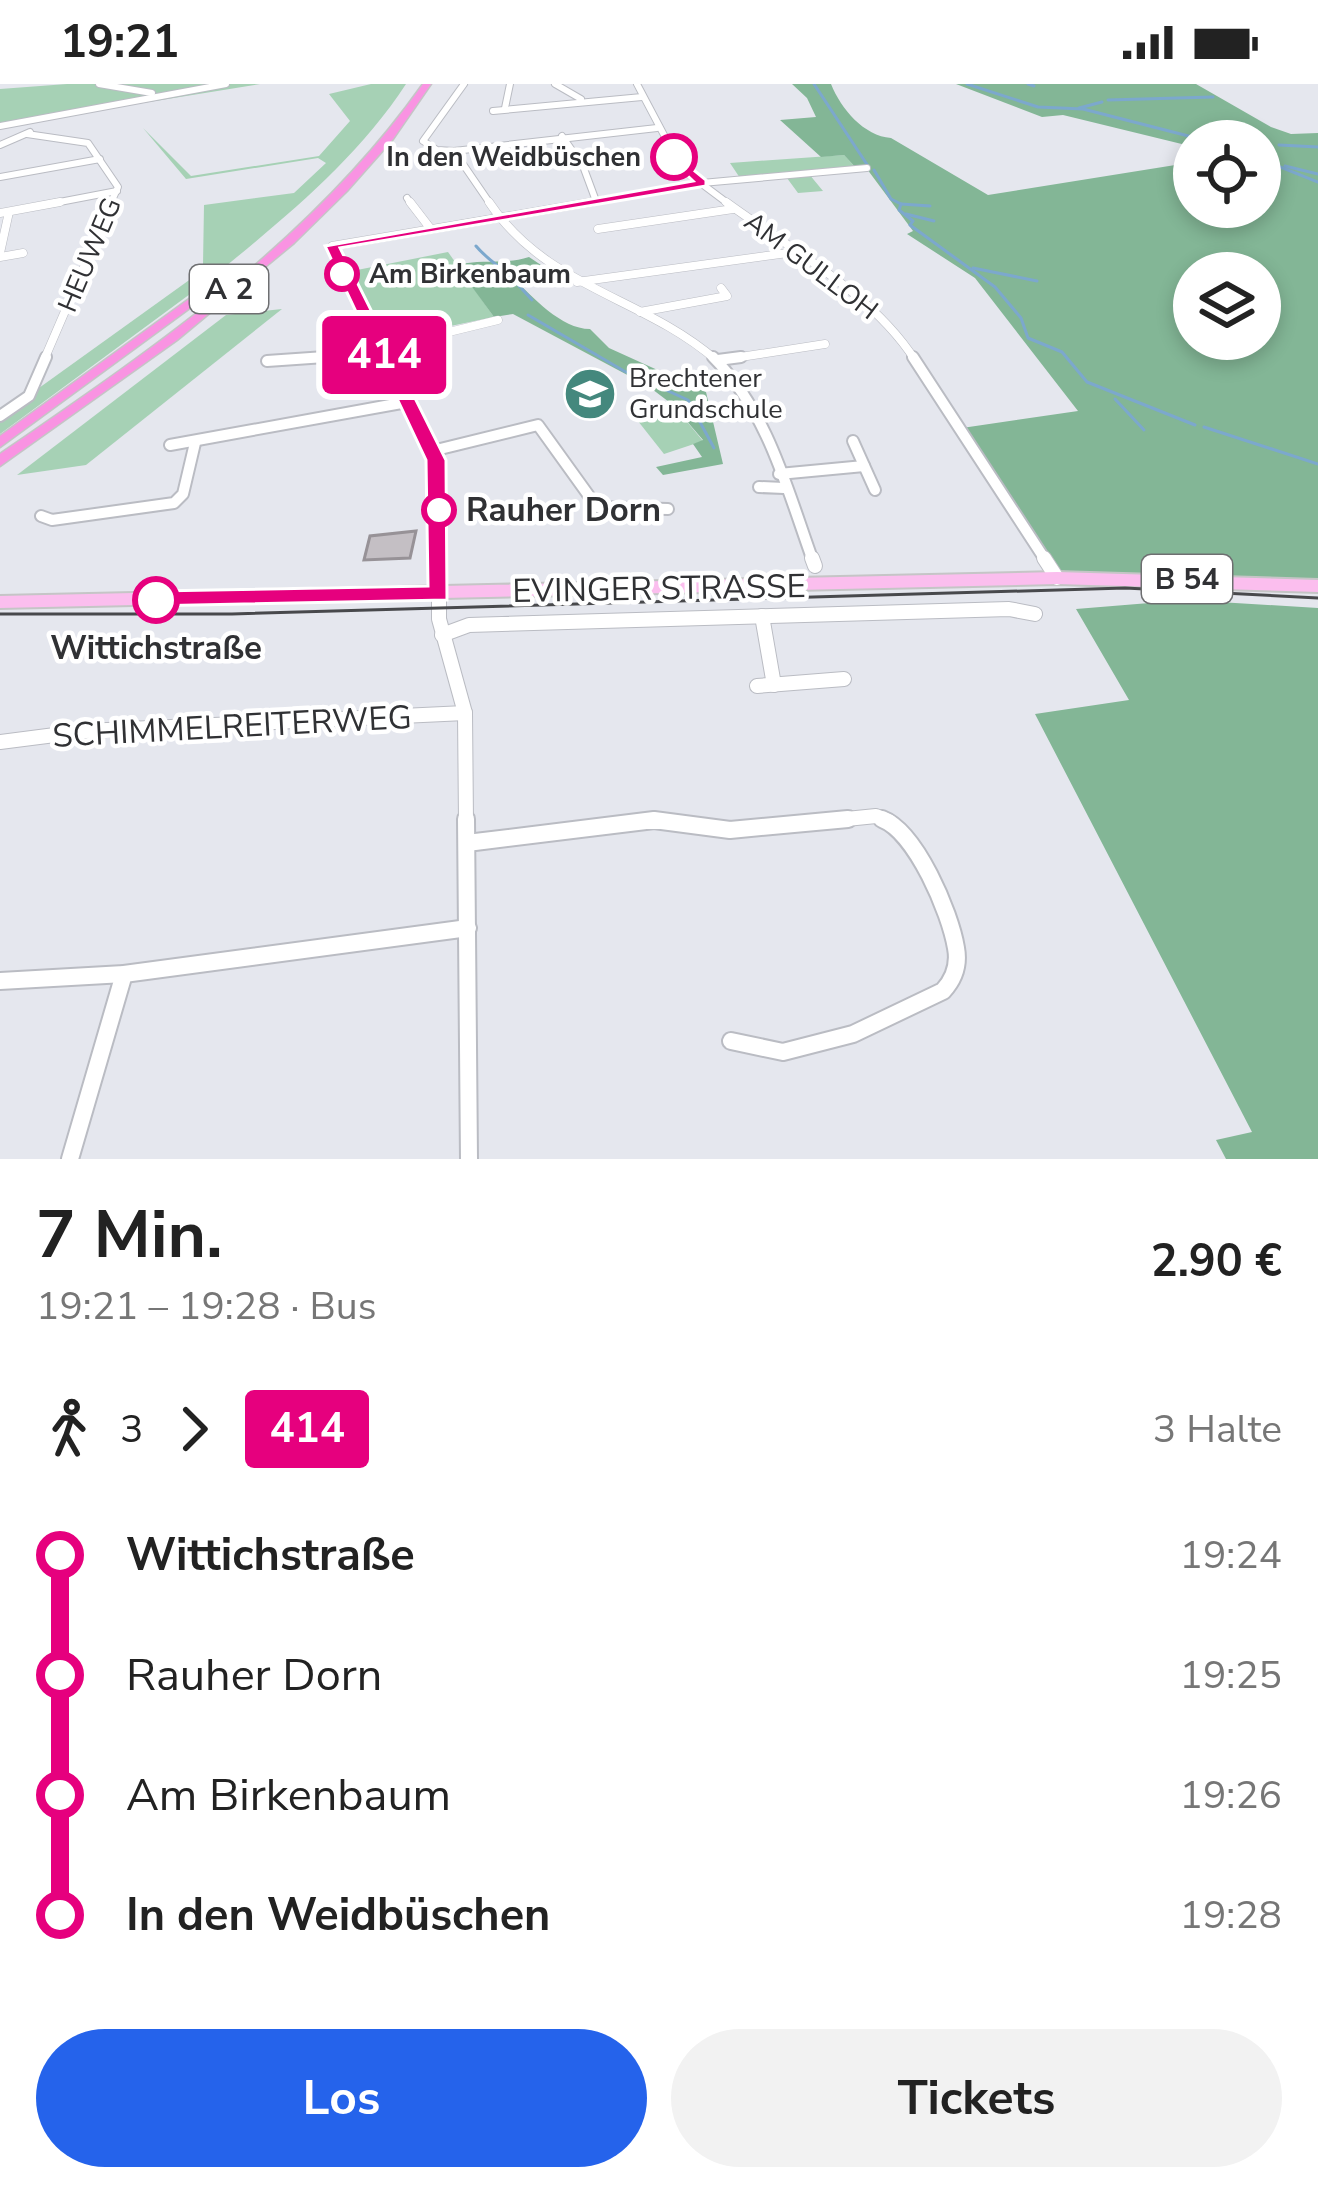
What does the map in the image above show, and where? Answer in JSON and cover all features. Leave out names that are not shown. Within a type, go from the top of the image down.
[{"type":"highway","name":"A 2","points":[[0,443],[190,305],[276,234],[367,146],[414,84]]},
{"type":"highway","name":"A 2","points":[[0,461],[193,319],[292,235],[383,144],[427,84]]},
{"type":"main road","name":"EVINGER STRASSE","points":[[0,602],[1057,578],[1318,586]]},
{"type":"street","points":[[100,84],[159,95]]},
{"type":"street","points":[[0,126],[226,84]]},
{"type":"street","points":[[464,84],[423,136],[431,147],[454,151],[657,128]]},
{"type":"street","points":[[505,108],[510,84]]},
{"type":"street","points":[[555,84],[582,100]]},
{"type":"street","name":"AM GULLOH","points":[[637,84],[682,169],[795,251],[900,336],[1057,578]]},
{"type":"street","points":[[493,111],[642,97]]},
{"type":"street","points":[[0,145],[27,134],[34,121]]},
{"type":"street","name":"HEUWEG","points":[[0,416],[29,396],[117,191],[100,159],[79,139],[27,134]]},
{"type":"street","points":[[562,136],[583,166],[596,201]]},
{"type":"street","points":[[454,151],[485,189],[517,241],[577,282],[679,331],[718,360],[748,398],[815,566]]},
{"type":"street","points":[[0,177],[100,159]]},
{"type":"street","points":[[469,1159],[465,713],[442,635],[439,472],[332,246],[702,183],[867,168]]},
{"type":"street","points":[[23,253],[0,255],[4,212],[117,191]]},
{"type":"street","points":[[407,198],[430,228]]},
{"type":"street","points":[[598,229],[734,208]]},
{"type":"street","points":[[577,282],[795,251]]},
{"type":"street","points":[[640,312],[724,292],[740,305]]},
{"type":"street","points":[[266,361],[326,359],[498,320]]},
{"type":"street","points":[[718,360],[825,344]]},
{"type":"street","points":[[170,445],[407,402]]},
{"type":"street","points":[[432,451],[538,425],[597,507],[668,510]]},
{"type":"street","points":[[853,441],[875,490]]},
{"type":"street","points":[[41,516],[52,520],[174,502],[183,494],[195,443]]},
{"type":"street","points":[[779,474],[864,466]]},
{"type":"street","points":[[759,487],[784,488]]},
{"type":"street","name":"EVINGER STRASSE","points":[[442,635],[470,625],[1009,609],[1035,614]]},
{"type":"street","points":[[762,616],[774,685]]},
{"type":"street","points":[[758,686],[844,679]]},
{"type":"street","name":"SCHIMMELREITERWEG","points":[[0,742],[86,731],[465,713]]},
{"type":"street","points":[[467,843],[655,820],[730,830],[861,814],[893,823],[908,836],[927,871],[956,947],[954,979],[943,991],[854,1034],[783,1052],[731,1041]]},
{"type":"street","points":[[0,981],[124,974],[468,928]]},
{"type":"street","points":[[70,1159],[124,974]]},
{"type":"green space","points":[[67,84],[260,84],[0,126],[0,89]]},
{"type":"green space","points":[[371,84],[406,84],[346,159],[300,204],[226,266],[203,265],[204,205],[294,193],[326,163],[318,158],[186,179],[143,128],[191,176],[319,156],[350,121],[329,94]]},
{"type":"green space","points":[[792,84],[831,84],[847,112],[863,127],[891,138],[988,195],[1173,165],[1173,228],[1281,228],[1281,130],[1318,133],[1318,586],[1057,578],[962,428],[1078,411],[975,278],[907,234],[913,231],[867,169],[857,169],[844,155],[821,157],[780,120],[816,117],[807,98]]},
{"type":"green space","points":[[956,84],[1196,84],[1259,120],[1173,120],[1173,142],[1063,115],[1042,117]]},
{"type":"green space","points":[[844,155],[856,168],[809,174],[823,191],[798,193],[784,174],[740,178],[730,163]]},
{"type":"green space","points":[[448,252],[494,317],[383,340],[347,272]]},
{"type":"green space","points":[[529,257],[544,267],[513,278],[548,311],[569,324],[590,329],[609,348],[706,392],[723,464],[663,475],[656,467],[702,457],[693,444],[703,440],[673,405],[648,386],[513,314],[494,317],[456,265]]},
{"type":"green space","points":[[206,268],[224,269],[0,434],[0,416]]},
{"type":"green space","points":[[282,309],[86,465],[17,475],[226,315]]},
{"type":"green space","points":[[673,405],[703,441],[664,454],[634,416]]},
{"type":"green space","points":[[1186,600],[1318,608],[1318,1159],[1226,1159],[1216,1140],[1252,1132],[1035,714],[1129,700],[1076,609]]},
{"type":"building","points":[[416,531],[410,558],[364,560],[370,536]]},
{"type":"waterway","points":[[814,84],[868,166]]},
{"type":"waterway","points":[[967,84],[1038,107],[1083,109],[1173,132]]},
{"type":"waterway","points":[[1028,84],[1034,86]]},
{"type":"waterway","points":[[1108,100],[1213,97]]},
{"type":"waterway","points":[[1079,108],[1102,102]]},
{"type":"waterway","points":[[1281,145],[1318,147]]},
{"type":"waterway","points":[[1285,166],[1318,174]]},
{"type":"waterway","points":[[1281,167],[1318,182]]},
{"type":"waterway","points":[[874,170],[891,199],[901,204]]},
{"type":"waterway","points":[[901,204],[930,206]]},
{"type":"waterway","points":[[901,204],[899,210],[913,221],[910,225],[995,287],[1021,318],[1028,338],[1062,352],[1087,382],[1195,425]]},
{"type":"waterway","points":[[906,214],[934,221]]},
{"type":"waterway","points":[[476,246],[520,287]]},
{"type":"waterway","points":[[973,268],[1037,281]]},
{"type":"waterway","points":[[522,289],[532,300]]},
{"type":"waterway","points":[[528,315],[624,371],[688,400],[714,448]]},
{"type":"waterway","points":[[1115,399],[1144,430]]},
{"type":"waterway","points":[[1204,427],[1318,464]]},
{"type":"tram line","points":[[0,614],[232,614],[1125,588],[1318,598]]},
{"type":"bus line","name":"414","points":[[156,600],[439,595],[436,460],[332,246],[702,183],[674,157]]},
{"type":"place","name":"In den Weidbüschen","points":[[674,157]]},
{"type":"place","name":"Am Birkenbaum","points":[[342,274]]},
{"type":"place","name":"Brechtener Grundschule","points":[[590,394]]},
{"type":"place","name":"Rauher Dorn","points":[[439,510]]},
{"type":"place","name":"Wittichstraße","points":[[156,600]]}]
